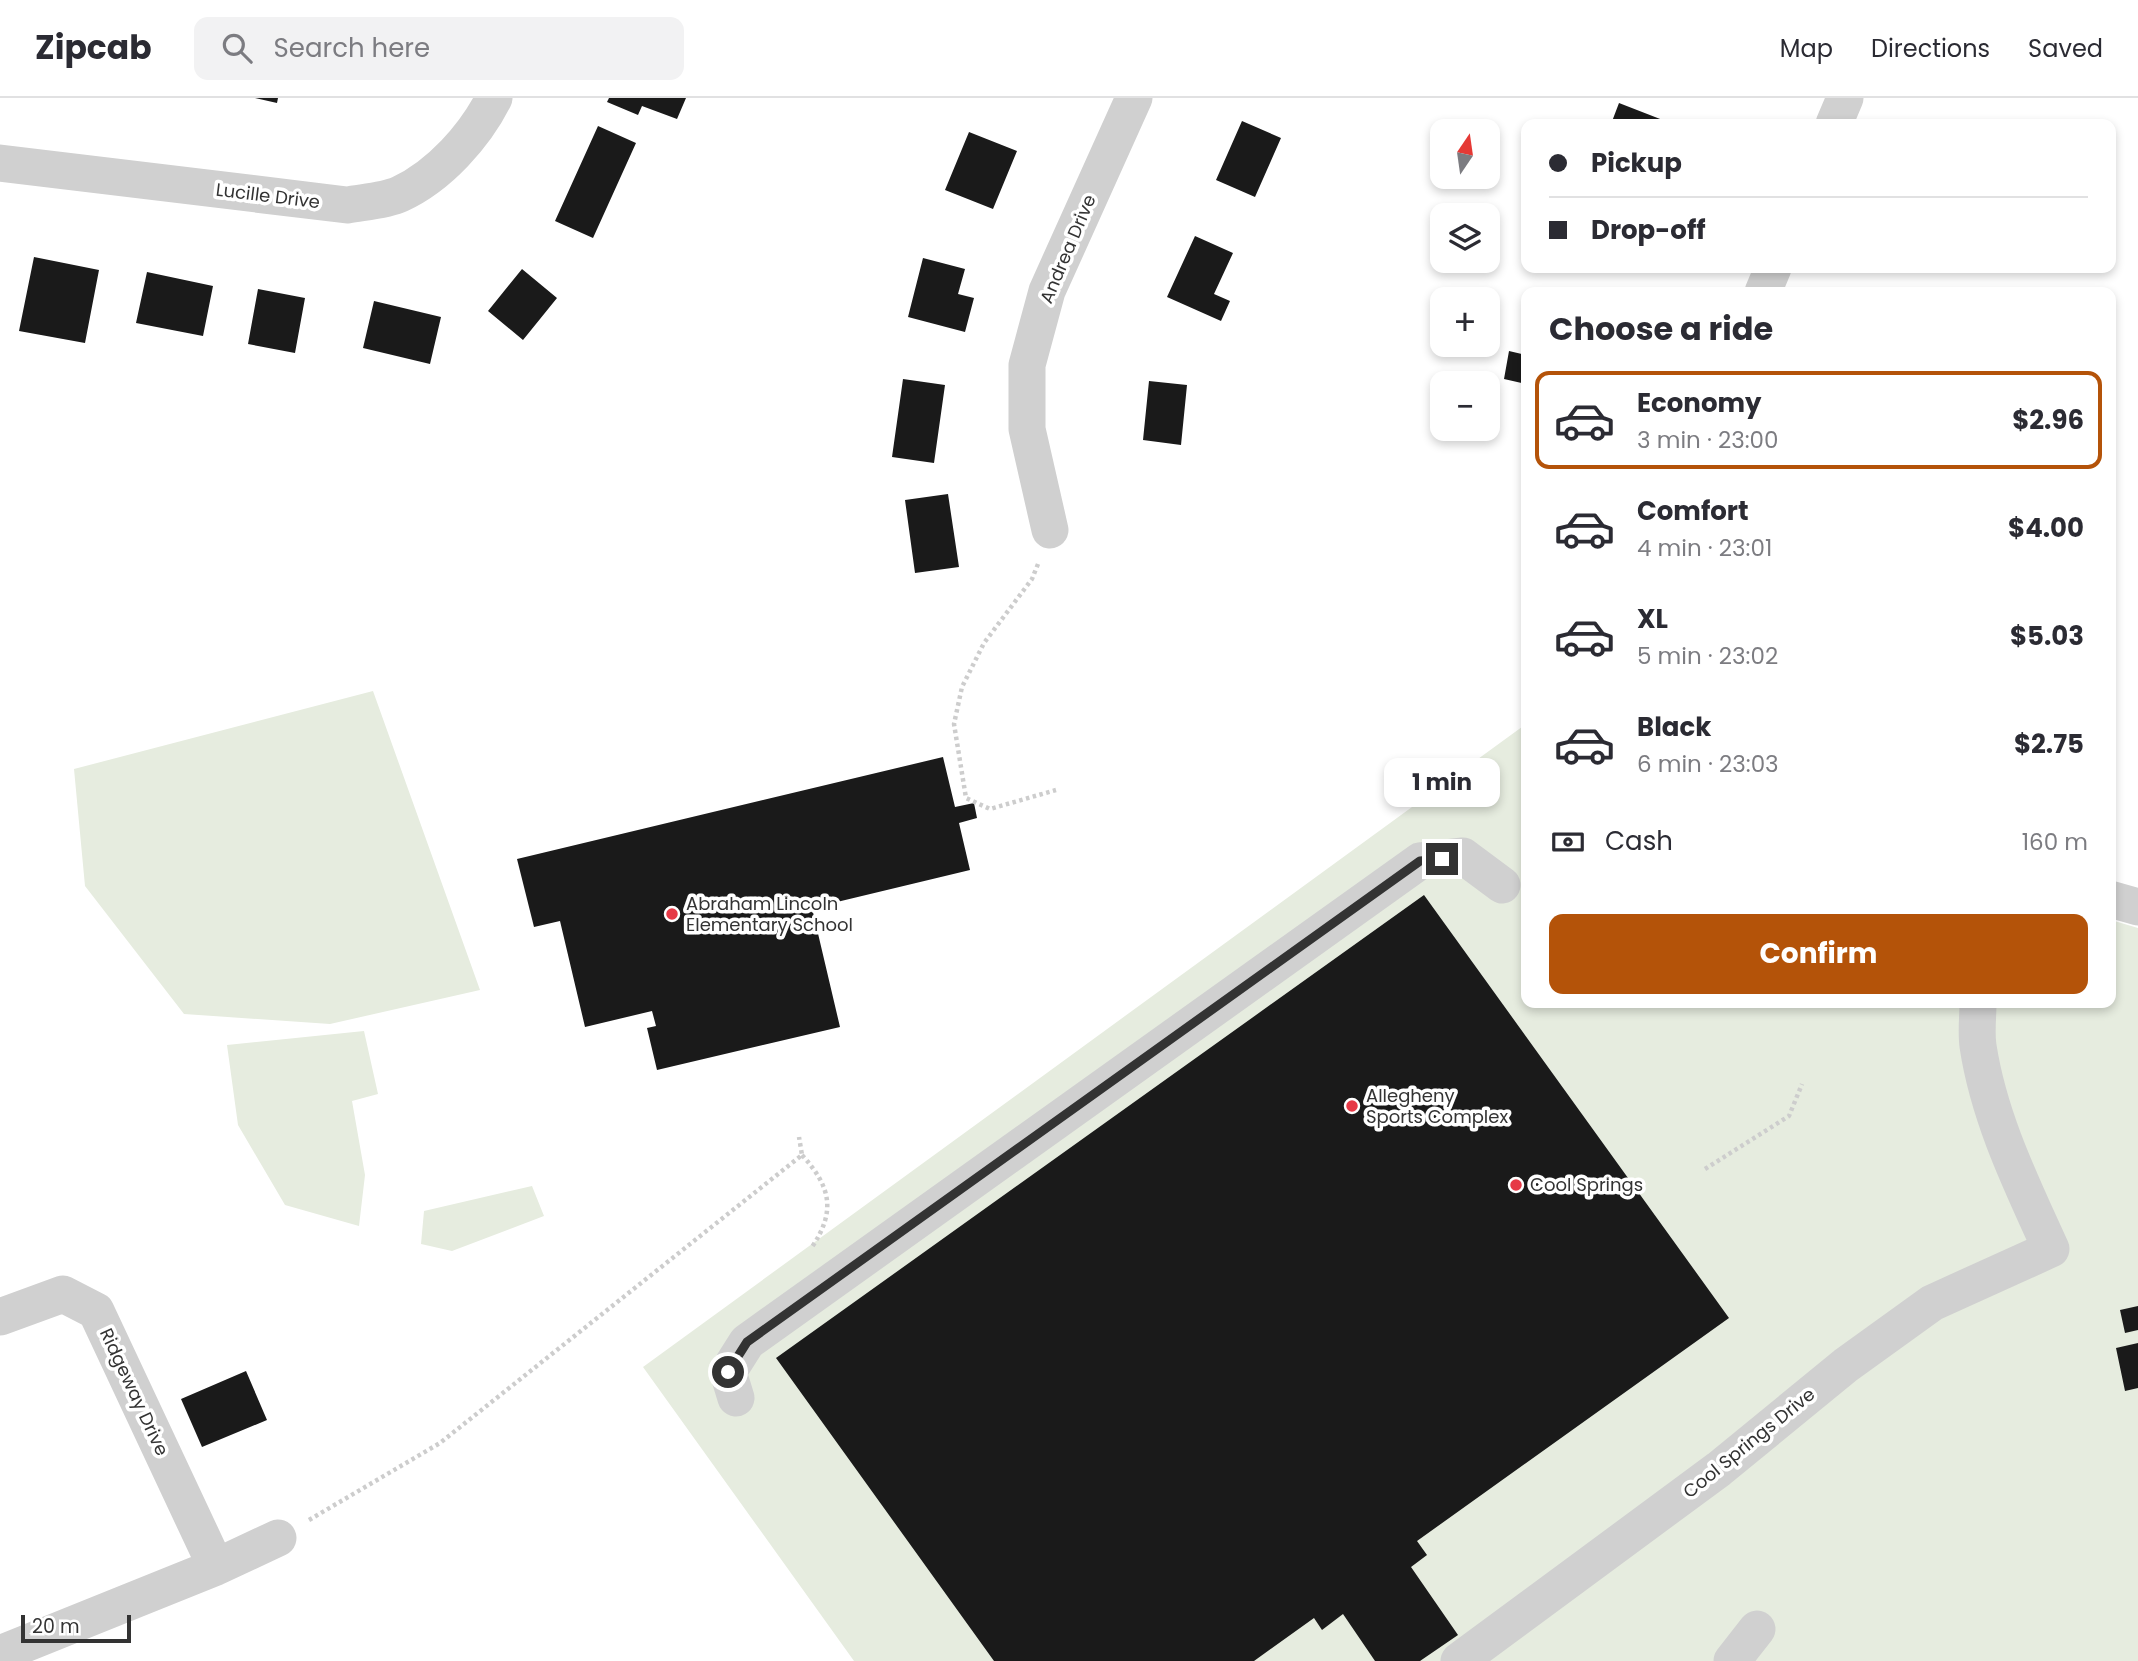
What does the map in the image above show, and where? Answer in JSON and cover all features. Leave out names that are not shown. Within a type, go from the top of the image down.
[{"type":"street","name":"Lucille Drive","points":[[0,163],[346,205],[399,195],[438,170],[471,136],[494,98]]},
{"type":"street","name":"Andrea Drive","points":[[1050,530],[1027,429],[1027,365],[1047,291],[1133,98]]},
{"type":"street","points":[[1836,119],[1845,98]]},
{"type":"street","points":[[736,1398],[728,1372],[747,1342],[1420,861],[1463,856],[1502,885]]},
{"type":"street","points":[[2116,901],[2138,907]]},
{"type":"street","name":"Cool Springs Drive","points":[[1459,1661],[1719,1469],[1846,1365],[1932,1303],[2052,1249],[2016,1171],[1990,1102],[1978,1044],[1978,1008]]},
{"type":"street","name":"Ridgeway Drive","points":[[0,1317],[63,1294],[96,1311],[216,1567]]},
{"type":"street","points":[[0,1654],[216,1567],[278,1538]]},
{"type":"street","points":[[1732,1661],[1757,1629]]},
{"type":"path","points":[[1050,530],[1032,579],[984,643],[962,687],[954,724],[966,798],[990,808],[1056,790]]},
{"type":"path","points":[[1705,1169],[1790,1116],[1802,1084]]},
{"type":"path","points":[[799,1137],[802,1155],[822,1182],[828,1208],[825,1226],[807,1254]]},
{"type":"path","points":[[278,1538],[440,1443],[802,1155]]},
{"type":"shaded area","points":[[373,691],[480,990],[330,1024],[184,1014],[85,886],[74,769]]},
{"type":"shaded area","name":"Cool Springs","points":[[1521,728],[1521,1008],[2116,1008],[2116,921],[2138,928],[2138,1661],[854,1661],[643,1367]]},
{"type":"shaded area","points":[[364,1031],[378,1094],[352,1101],[365,1175],[359,1226],[285,1205],[238,1125],[227,1045]]},
{"type":"shaded area","points":[[532,1186],[544,1216],[452,1251],[421,1244],[424,1211]]},
{"type":"building","points":[[255,98],[278,98],[277,103]]},
{"type":"building","points":[[609,98],[686,98],[677,119],[642,106],[638,115],[607,102]]},
{"type":"building","points":[[1619,103],[1660,119],[1613,119]]},
{"type":"building","points":[[1242,121],[1281,138],[1255,197],[1216,180]]},
{"type":"building","points":[[598,126],[636,143],[593,238],[555,221]]},
{"type":"building","points":[[969,132],[1017,151],[993,209],[945,190]]},
{"type":"building","points":[[1195,236],[1233,253],[1214,294],[1230,301],[1221,321],[1167,297]]},
{"type":"building","points":[[34,257],[99,270],[85,343],[19,331]]},
{"type":"building","points":[[923,258],[965,269],[958,294],[974,298],[965,332],[908,317]]},
{"type":"building","points":[[522,269],[557,298],[523,340],[488,311]]},
{"type":"building","points":[[147,272],[213,286],[203,336],[136,323]]},
{"type":"building","points":[[258,289],[305,298],[295,353],[248,344]]},
{"type":"building","points":[[374,301],[441,317],[430,364],[363,348]]},
{"type":"building","points":[[1509,351],[1521,354],[1521,383],[1504,379]]},
{"type":"building","points":[[903,379],[945,385],[934,463],[892,457]]},
{"type":"building","points":[[1149,381],[1187,385],[1181,445],[1143,440]]},
{"type":"building","points":[[948,494],[959,567],[915,573],[905,500]]},
{"type":"building","name":"Abraham Lincoln Elementary School","points":[[943,757],[955,807],[974,803],[977,818],[959,823],[970,870],[812,908],[840,1027],[657,1070],[647,1028],[656,1026],[652,1011],[585,1027],[560,921],[534,927],[517,859]]},
{"type":"building","name":"Allegheny Sports Complex","points":[[1424,895],[1729,1318],[1417,1541],[1427,1555],[1411,1567],[1458,1635],[1420,1661],[1375,1661],[1343,1614],[1322,1630],[1314,1618],[1254,1661],[994,1661],[776,1358]]},
{"type":"building","points":[[2138,1306],[2138,1330],[2125,1333],[2120,1310]]},
{"type":"building","points":[[2138,1343],[2138,1388],[2125,1391],[2116,1348]]},
{"type":"building","points":[[246,1371],[267,1420],[202,1447],[181,1399]]},
{"type":"place","name":"Abraham Lincoln Elementary School","points":[[672,914]]},
{"type":"place","name":"Allegheny Sports Complex","points":[[1352,1106]]},
{"type":"place","name":"Cool Springs","points":[[1516,1185]]},
{"type":"route","points":[[728,1372],[747,1342],[1420,861],[1442,859]]}]
